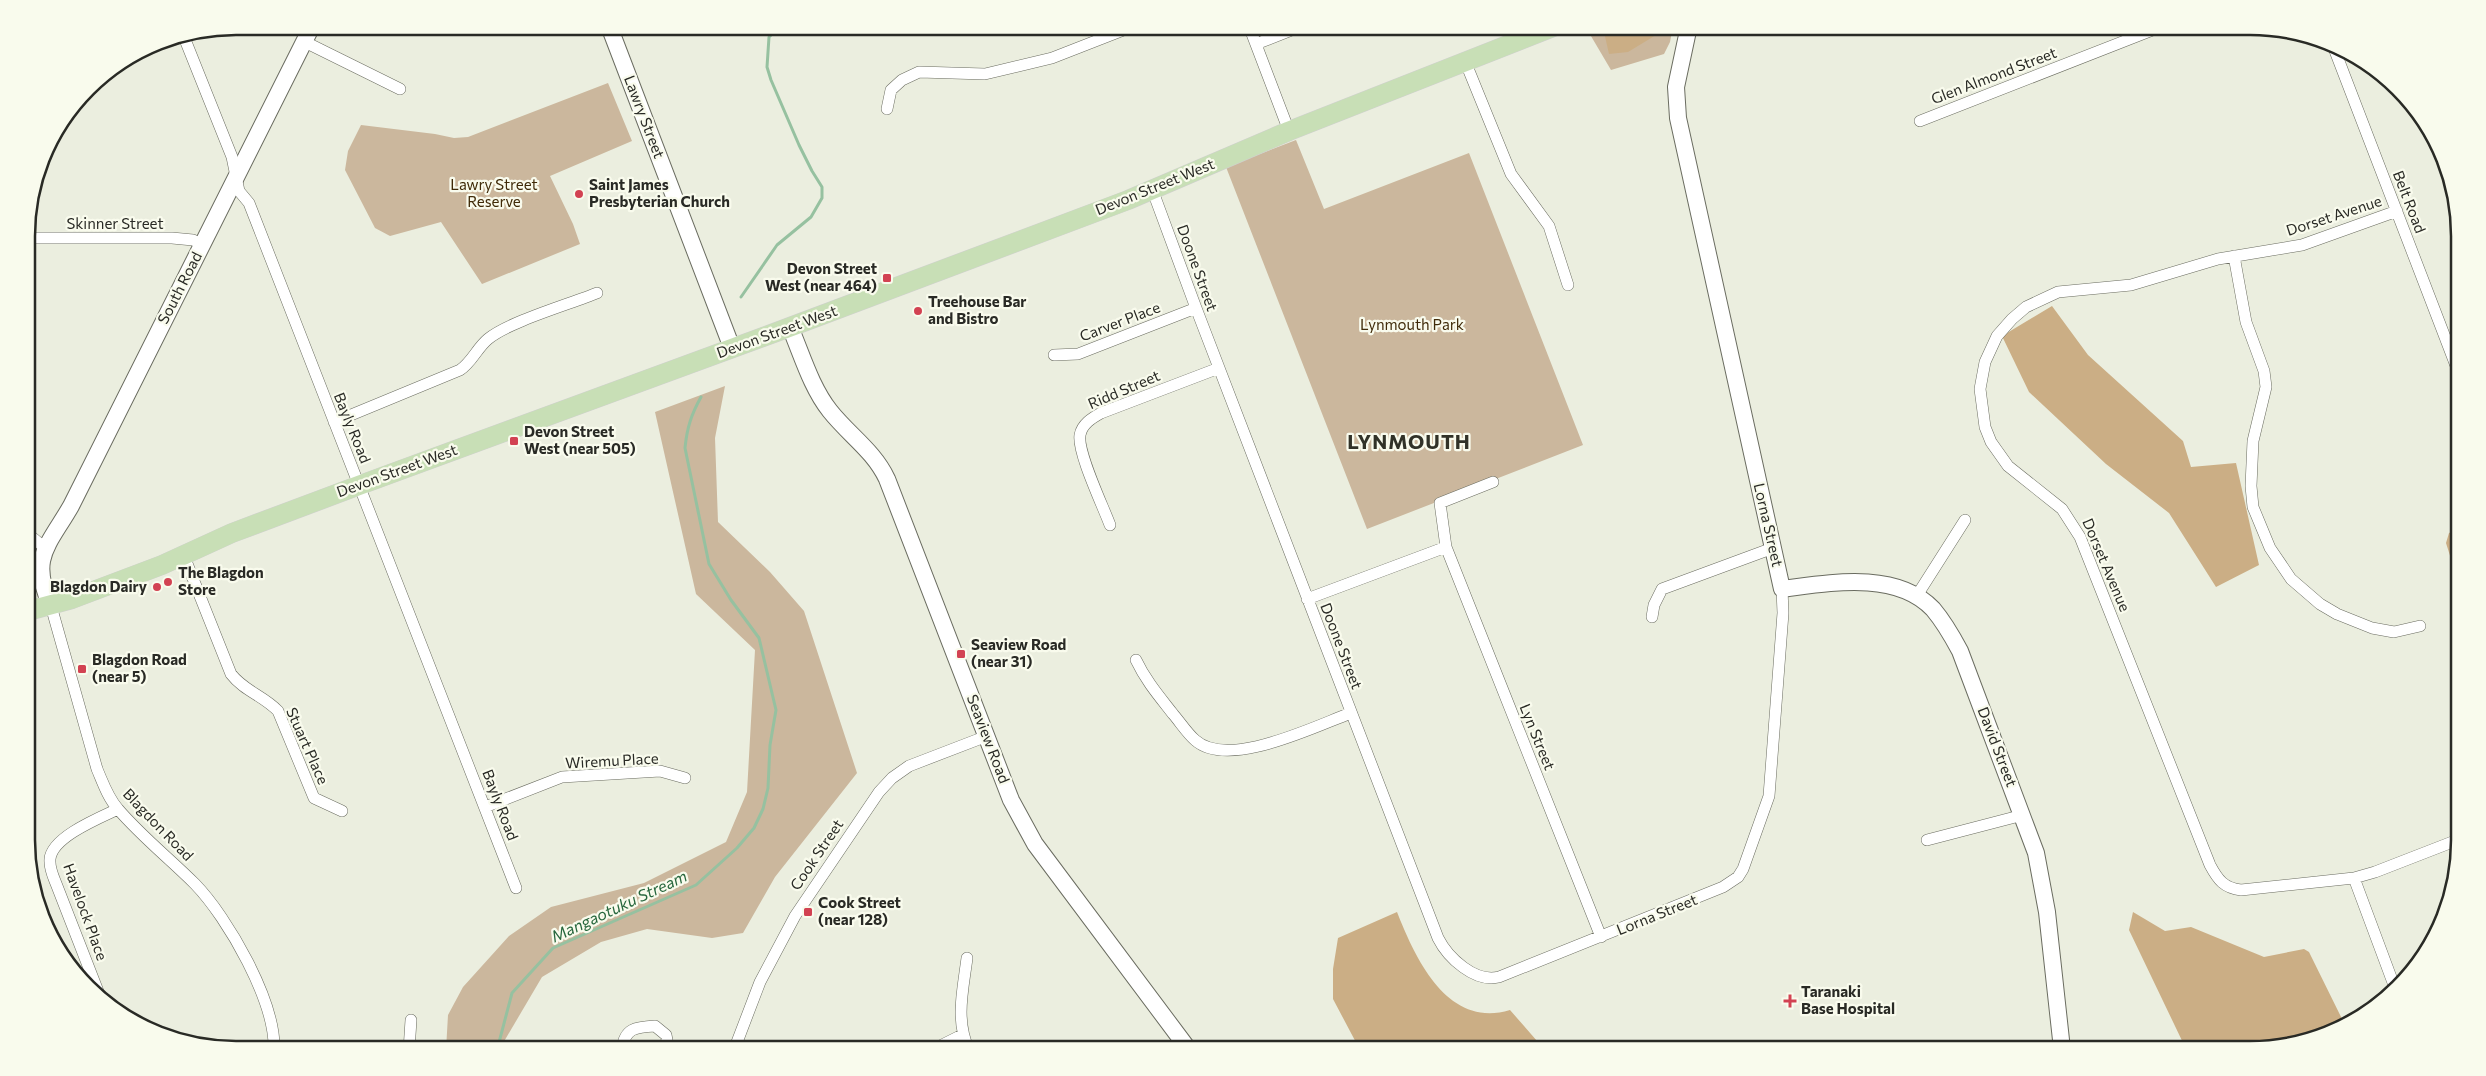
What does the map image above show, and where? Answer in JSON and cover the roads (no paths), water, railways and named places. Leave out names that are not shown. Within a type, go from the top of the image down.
[{"type":"main road","name":"Devon Street West","points":[[51,606],[184,556],[232,533],[790,327],[1152,189],[1289,131],[1533,35]]},
{"type":"main road","points":[[35,609],[51,606]]},
{"type":"street","name":"South Road","points":[[51,606],[40,568],[44,548],[71,506],[307,35]]},
{"type":"street","name":"Lawry Street","points":[[612,35],[732,348]]},
{"type":"street","points":[[887,110],[891,90],[902,80],[919,72],[985,74],[1052,58],[1111,35]]},
{"type":"street","points":[[1252,35],[1289,131]]},
{"type":"street","points":[[1256,44],[1279,35]]},
{"type":"street","name":"Lorna Street","points":[[1601,937],[1723,887],[1738,877],[1743,869],[1769,796],[1782,590],[1678,118],[1676,87],[1687,35]]},
{"type":"street","name":"Glen Almond Street","points":[[1920,121],[2140,35]]},
{"type":"street","points":[[303,41],[400,89]]},
{"type":"street","name":"Bayly Road","points":[[186,42],[232,157],[239,191],[249,203],[516,888]]},
{"type":"street","name":"Belt Road","points":[[2337,55],[2451,353]]},
{"type":"street","points":[[1465,61],[1511,174],[1548,226],[1568,284]]},
{"type":"street","name":"Doone Street","points":[[1152,189],[1350,713],[1442,946],[1454,960],[1478,976],[1493,979],[1601,937]]},
{"type":"street","name":"Dorset Avenue","points":[[2397,211],[2302,245],[2218,259],[2131,285],[2058,292],[2026,307],[1997,336],[1988,352],[1980,389],[1982,414],[1991,442],[2008,466],[2062,509],[2080,537],[2210,865],[2220,882],[2226,887],[2241,890],[2354,878],[2375,872],[2451,842]]},
{"type":"street","name":"Skinner Street","points":[[35,238],[172,238],[193,240],[202,244]]},
{"type":"street","points":[[2234,256],[2246,322],[2264,371],[2266,387],[2265,400],[2253,441],[2251,486],[2253,507],[2270,548],[2291,579],[2320,604],[2337,614],[2372,628],[2394,632],[2420,626]]},
{"type":"street","points":[[334,422],[460,370],[469,364],[488,339],[504,329],[596,293]]},
{"type":"street","name":"Carver Place","points":[[1054,355],[1078,354],[1196,308]]},
{"type":"street","name":"Seaview Road","points":[[790,327],[822,399],[839,422],[881,466],[1011,800],[1035,844],[1182,1041]]},
{"type":"street","name":"Ridd Street","points":[[1110,525],[1082,451],[1080,433],[1084,426],[1090,419],[1101,413],[1219,368]]},
{"type":"street","name":"Lyn Street","points":[[1493,482],[1440,503],[1446,547],[1601,937]]},
{"type":"street","points":[[1916,596],[1965,520]]},
{"type":"street","points":[[35,540],[44,548]]},
{"type":"street","points":[[1307,599],[1446,547]]},
{"type":"street","name":"South Road","points":[[35,554],[44,548]]},
{"type":"street","points":[[1652,617],[1654,605],[1662,589],[1773,548]]},
{"type":"street","name":"Stuart Place","points":[[184,556],[231,674],[238,683],[266,700],[278,711],[314,798],[342,811]]},
{"type":"street","name":"David Street","points":[[1782,590],[1861,582],[1886,585],[1916,596],[1931,608],[1947,626],[1960,650],[2036,853],[2043,884],[2061,1041]]},
{"type":"street","name":"Blagdon Road","points":[[51,606],[97,769],[118,809],[196,886],[227,928],[251,969],[268,1009],[273,1026],[274,1041]]},
{"type":"street","points":[[1136,660],[1146,680],[1196,741],[1215,749],[1240,751],[1258,747],[1350,713]]},
{"type":"street","name":"Cook Street","points":[[738,1041],[773,955],[795,916],[879,792],[892,778],[909,766],[987,736]]},
{"type":"street","name":"Wiremu Place","points":[[485,807],[562,777],[660,771],[685,778]]},
{"type":"street","name":"Havelock Place","points":[[95,983],[51,871],[50,858],[60,841],[118,809]]},
{"type":"street","points":[[1927,840],[2023,814]]},
{"type":"street","points":[[2354,878],[2393,981]]},
{"type":"street","points":[[965,1041],[962,1035],[960,1010],[967,958]]},
{"type":"street","points":[[411,1041],[412,1020]]},
{"type":"street","points":[[623,1041],[623,1038],[629,1032],[640,1027],[655,1026],[666,1035],[667,1041]]},
{"type":"street","points":[[950,1041],[962,1035]]},
{"type":"waterway","name":"Mangaotuku Stream","points":[[741,297],[777,245],[811,217],[822,198],[822,187],[799,145],[771,80],[767,67],[769,37],[771,35]]},
{"type":"waterway","name":"Mangaotuku Stream","points":[[499,1041],[512,993],[553,948],[696,885],[737,848],[754,828],[763,809],[768,788],[770,745],[776,710],[759,638],[731,600],[709,564],[685,448],[690,422],[701,397]]},
{"type":"place","name":"Saint James Presbyterian Church","points":[[579,194]]},
{"type":"place","name":"Devon Street West (near 464)","points":[[887,278]]},
{"type":"place","name":"Treehouse Bar and Bistro","points":[[918,311]]},
{"type":"place","name":"Devon Street West (near 505)","points":[[514,441]]},
{"type":"place","name":"The Blagdon Store","points":[[168,582]]},
{"type":"place","name":"Blagdon Dairy","points":[[157,587]]},
{"type":"place","name":"Seaview Road (near 31)","points":[[961,654]]},
{"type":"place","name":"Blagdon Road (near 5)","points":[[82,669]]},
{"type":"place","name":"Cook Street (near 128)","points":[[808,912]]},
{"type":"place","name":"Taranaki Base Hospital","points":[[1790,1001]]},
{"type":"district","name":"LYNMOUTH","points":[[1409,442]]},
{"type":"park label","name":"Lawry Street Reserve","points":[[494,194]]},
{"type":"park label","name":"Lynmouth Park","points":[[1412,325]]}]
